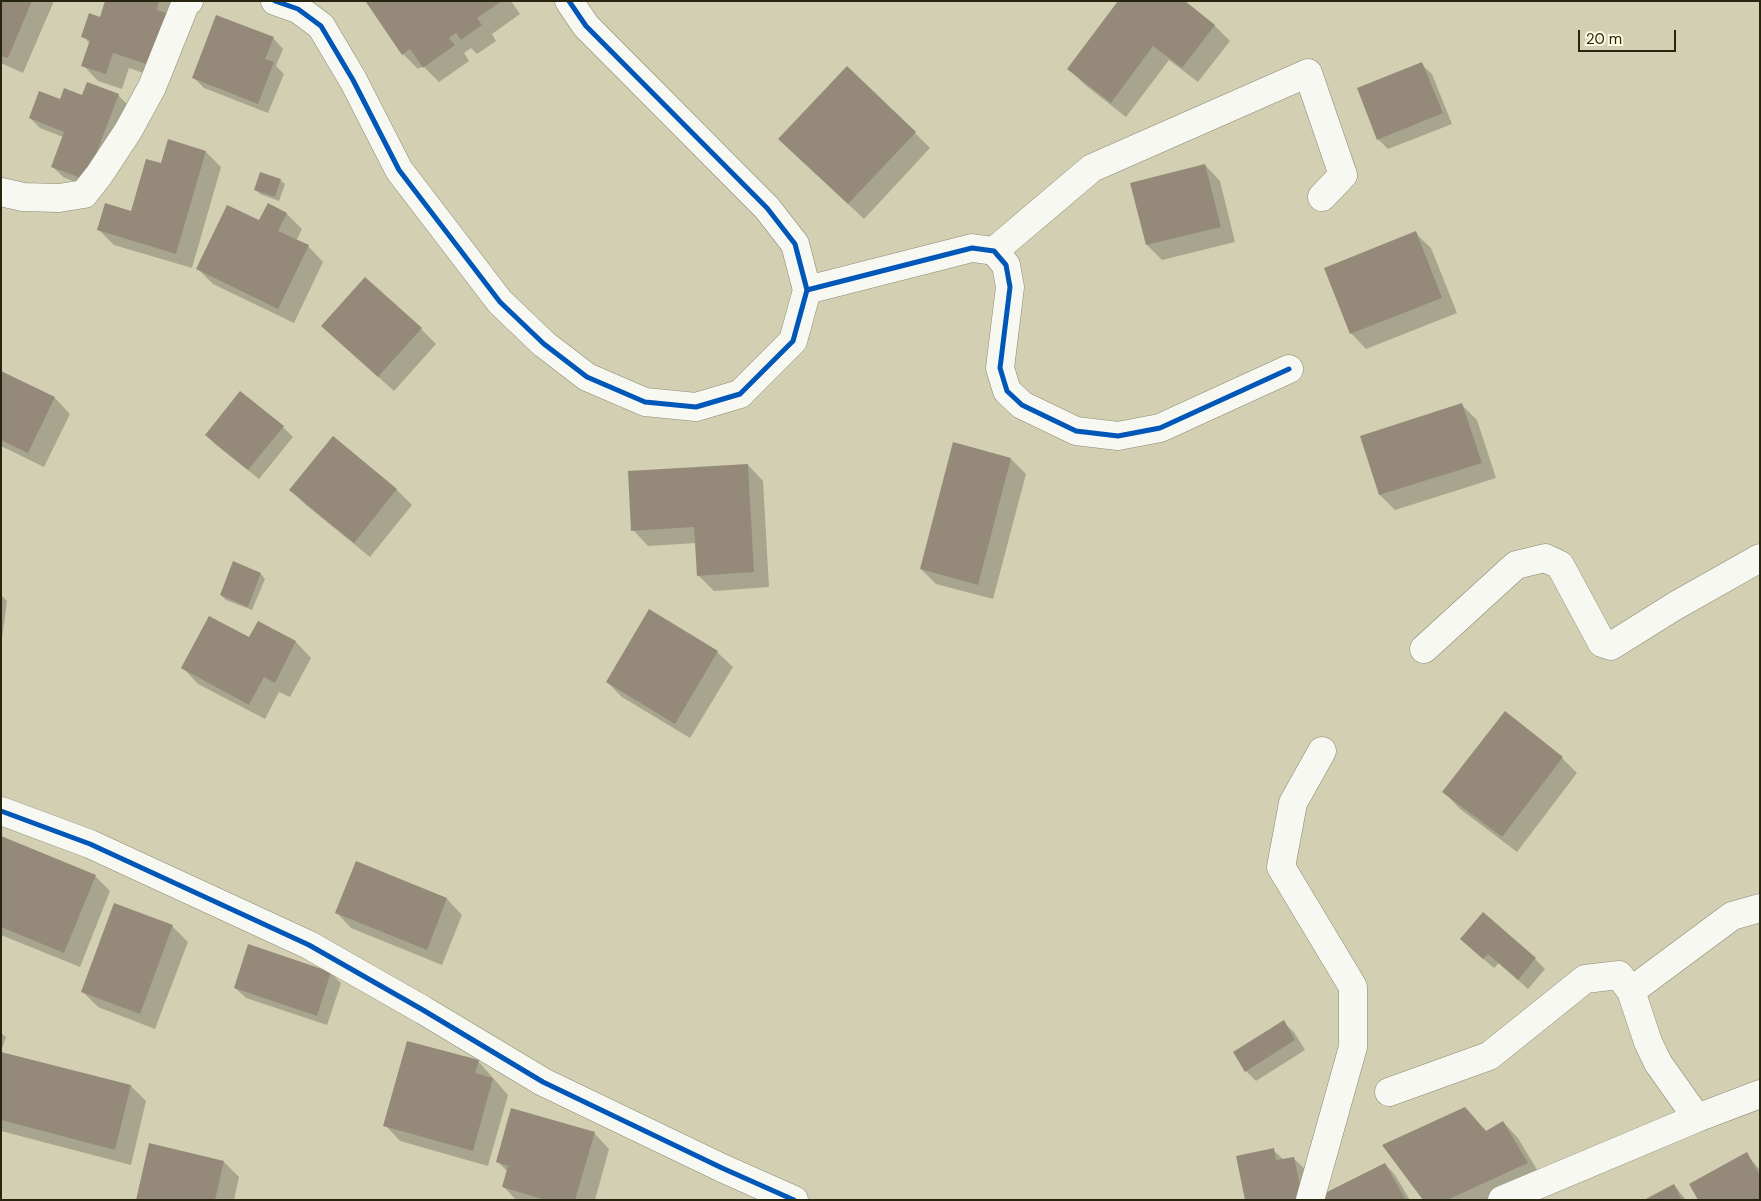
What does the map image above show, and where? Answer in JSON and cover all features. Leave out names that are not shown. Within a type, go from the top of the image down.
[{"type":"street","points":[[1,192],[22,196],[59,198],[84,194],[128,131],[152,88],[186,2],[189,1]]},
{"type":"street","points":[[275,1],[298,10],[321,26],[353,80],[399,170],[500,302],[544,344],[586,377],[645,402],[696,407],[740,394],[793,341],[807,290],[795,244],[767,208],[586,26],[568,1]]},
{"type":"street","points":[[994,251],[1092,168],[1308,73],[1343,175],[1322,197]]},
{"type":"street","points":[[807,290],[972,248],[994,251],[1006,265],[1010,287],[1000,368],[1007,391],[1022,405],[1076,431],[1118,436],[1160,428],[1289,369]]},
{"type":"street","points":[[1424,649],[1516,565],[1545,558],[1560,565],[1602,643],[1611,646],[1675,606],[1760,558]]},
{"type":"street","points":[[1310,1200],[1353,1047],[1352,987],[1281,867],[1293,803],[1322,751]]},
{"type":"street","points":[[1,811],[90,844],[308,945],[423,1010],[543,1082],[722,1168],[794,1200]]},
{"type":"street","points":[[1631,991],[1732,916],[1760,908]]},
{"type":"street","points":[[1389,1092],[1489,1056],[1585,979],[1619,975],[1631,991],[1648,1042],[1658,1063],[1697,1118]]},
{"type":"street","points":[[1502,1200],[1697,1118],[1760,1094]]},
{"type":"building","points":[[1,1],[32,1],[8,58],[1,56]]},
{"type":"building","points":[[105,1],[159,1],[157,10],[169,14],[152,66],[113,53],[106,74],[81,66],[90,40],[81,37],[89,13],[100,17]]},
{"type":"building","points":[[502,1],[477,18],[482,25],[461,40],[456,33],[449,38],[455,45],[423,68],[410,49],[402,55],[366,2]]},
{"type":"building","points":[[1118,1],[1185,1],[1215,25],[1182,68],[1153,46],[1111,103],[1067,69]]},
{"type":"building","points":[[216,15],[274,37],[265,59],[274,62],[258,104],[192,78]]},
{"type":"building","points":[[1422,62],[1443,113],[1377,140],[1357,88]]},
{"type":"building","points":[[847,66],[916,132],[848,204],[778,139]]},
{"type":"building","points":[[87,82],[119,94],[86,180],[51,167],[64,132],[29,118],[39,91],[60,99],[64,88],[82,95]]},
{"type":"building","points":[[168,139],[206,151],[176,254],[97,230],[105,203],[131,211],[146,159],[161,163]]},
{"type":"building","points":[[1205,164],[1221,227],[1146,245],[1130,183]]},
{"type":"building","points":[[260,172],[281,179],[275,197],[254,190]]},
{"type":"building","points":[[268,203],[287,213],[278,231],[309,245],[278,309],[196,269],[227,205],[259,220]]},
{"type":"building","points":[[1416,231],[1442,298],[1350,334],[1324,268]]},
{"type":"building","points":[[365,277],[422,328],[378,377],[321,326]]},
{"type":"building","points":[[1,371],[55,397],[28,453],[1,440]]},
{"type":"building","points":[[240,391],[284,426],[248,470],[205,435]]},
{"type":"building","points":[[1462,403],[1482,463],[1379,495],[1360,436]]},
{"type":"building","points":[[333,436],[397,489],[354,543],[289,490]]},
{"type":"building","points":[[953,442],[1011,458],[978,585],[920,569]]},
{"type":"building","points":[[748,464],[754,572],[697,576],[694,527],[631,531],[628,471]]},
{"type":"building","points":[[233,561],[261,573],[248,607],[220,595]]},
{"type":"building","points":[[649,609],[718,651],[675,724],[606,682]]},
{"type":"building","points":[[209,616],[249,637],[258,621],[296,641],[275,683],[264,677],[249,705],[181,668]]},
{"type":"building","points":[[1505,711],[1563,757],[1502,837],[1442,792]]},
{"type":"building","points":[[1,836],[96,875],[64,953],[1,927]]},
{"type":"building","points":[[356,861],[447,898],[427,950],[335,913]]},
{"type":"building","points":[[114,903],[173,925],[140,1014],[81,992]]},
{"type":"building","points":[[1483,912],[1536,958],[1518,980],[1488,954],[1483,959],[1460,939]]},
{"type":"building","points":[[248,944],[331,972],[317,1016],[234,988]]},
{"type":"building","points":[[1284,1020],[1295,1040],[1245,1072],[1233,1052]]},
{"type":"building","points":[[407,1041],[479,1060],[475,1073],[493,1078],[473,1151],[383,1126]]},
{"type":"building","points":[[1,1052],[131,1085],[115,1150],[1,1120]]},
{"type":"building","points":[[1465,1107],[1486,1131],[1503,1121],[1528,1163],[1447,1200],[1423,1200],[1382,1145]]},
{"type":"building","points":[[511,1108],[595,1132],[575,1200],[545,1200],[502,1187],[508,1166],[496,1162]]},
{"type":"building","points":[[149,1143],[224,1161],[215,1200],[136,1200]]},
{"type":"building","points":[[1274,1148],[1276,1160],[1294,1157],[1303,1200],[1245,1200],[1236,1156]]},
{"type":"building","points":[[1747,1152],[1760,1176],[1760,1200],[1698,1200],[1689,1184]]},
{"type":"building","points":[[1385,1163],[1406,1200],[1318,1200],[1317,1197]]},
{"type":"building","points":[[1674,1184],[1682,1200],[1644,1200]]},
{"type":"cycle path","points":[[275,1],[298,9],[321,26],[353,80],[399,170],[500,302],[544,344],[587,377],[645,402],[696,407],[740,394],[793,341],[807,290],[795,244],[767,208],[586,26],[569,1]]},
{"type":"cycle path","points":[[807,290],[972,248],[994,251],[1006,265],[1010,287],[1000,368],[1007,391],[1022,405],[1076,431],[1118,436],[1160,428],[1289,369]]},
{"type":"cycle path","points":[[1,811],[90,844],[309,945],[423,1010],[543,1082],[722,1168],[794,1200]]}]
